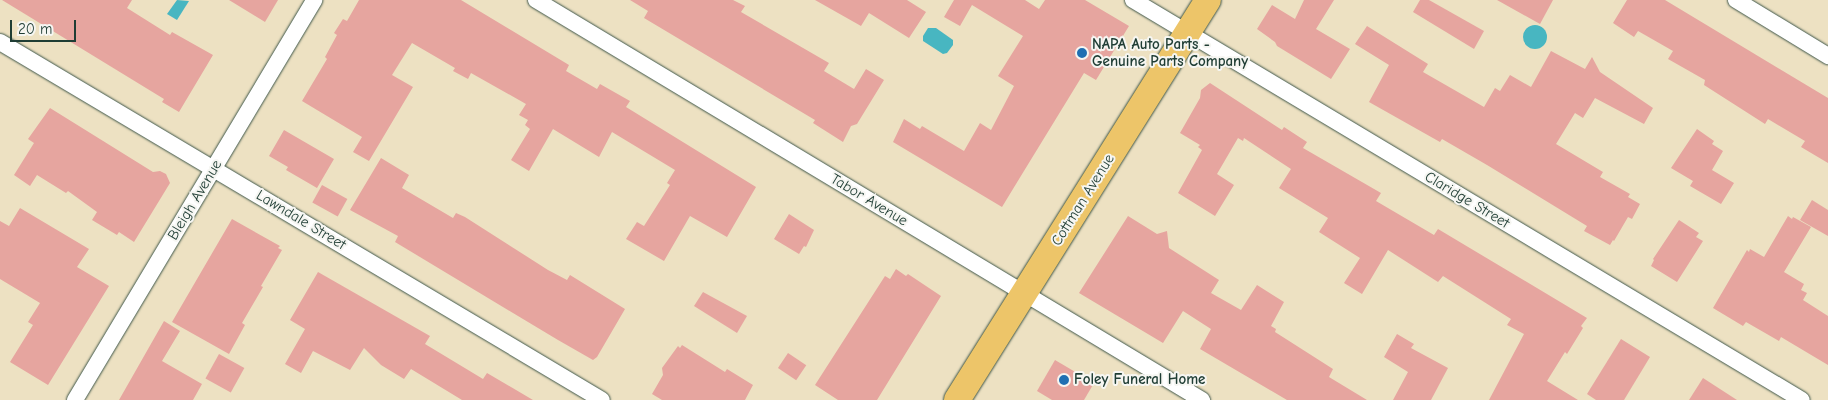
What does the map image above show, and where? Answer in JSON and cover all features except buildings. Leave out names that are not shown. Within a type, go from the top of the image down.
[{"type":"main road","name":"Cottman Avenue","points":[[957,400],[1208,0]]},
{"type":"street","name":"Bleigh Avenue","points":[[75,400],[314,0]]},
{"type":"street","name":"Tabor Avenue","points":[[536,0],[1202,400]]},
{"type":"street","name":"Claridge Street","points":[[1132,0],[1802,400]]},
{"type":"street","points":[[1736,0],[1828,56]]},
{"type":"street","name":"Lawndale Street","points":[[0,42],[602,400]]},
{"type":"water","points":[[177,0],[189,1],[177,20],[167,14]]},
{"type":"water","points":[[1535,25],[1540,26],[1546,32],[1546,42],[1540,48],[1535,49],[1530,48],[1524,42],[1523,37],[1524,32],[1530,26]]},
{"type":"water","points":[[928,28],[936,28],[953,40],[953,45],[947,53],[943,54],[923,41],[923,36]]},
{"type":"place","name":"NAPA Auto Parts - Genuine Parts Company","points":[[1082,53]]},
{"type":"place","name":"Foley Funeral Home","points":[[1064,380]]}]
